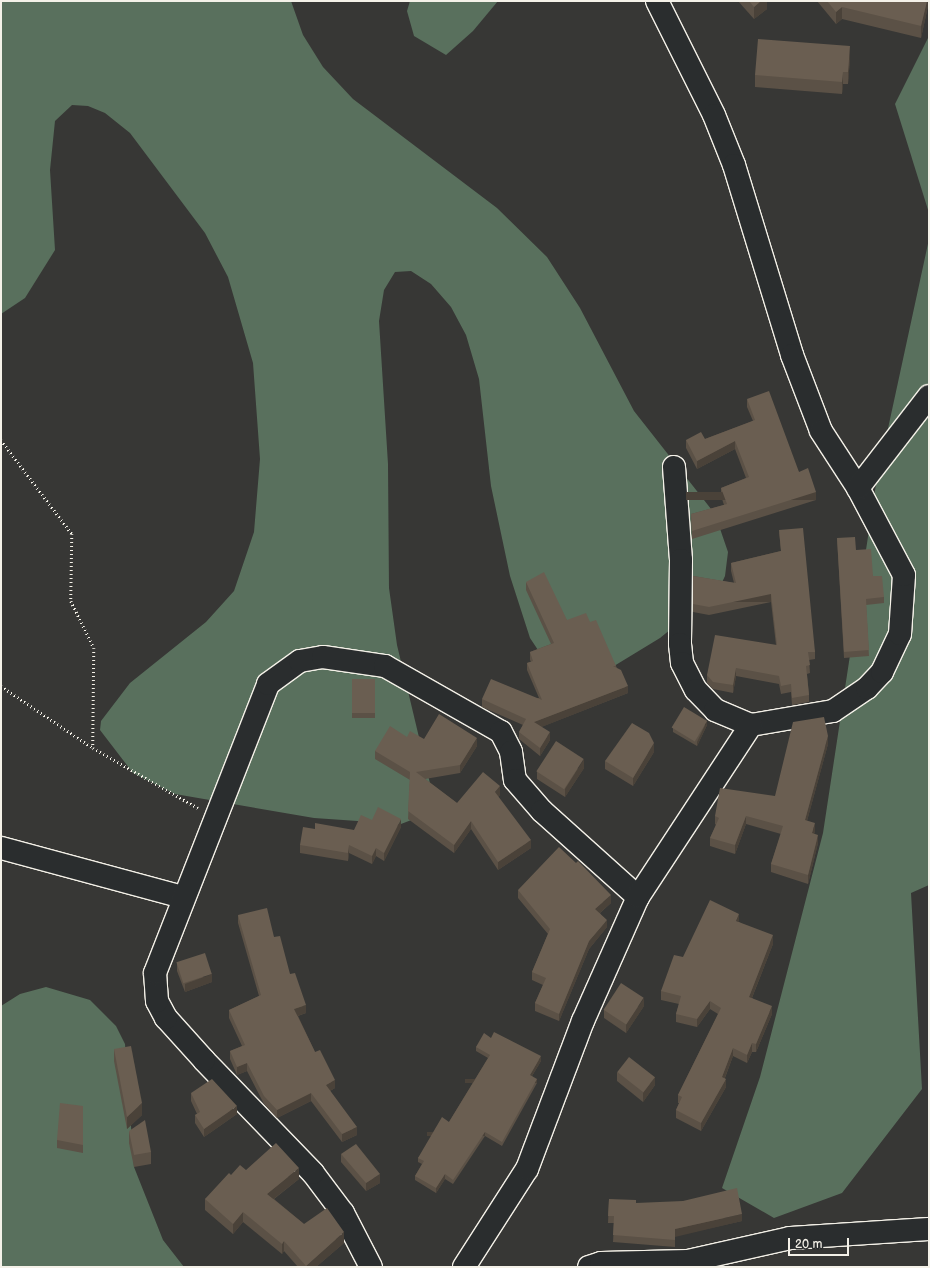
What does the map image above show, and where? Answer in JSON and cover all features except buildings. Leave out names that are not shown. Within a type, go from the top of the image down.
[{"type":"street","points":[[657,1],[714,115],[734,165],[792,355],[821,432],[858,488],[904,575],[900,634],[882,672],[867,688],[833,711],[751,725],[715,710],[696,690],[682,663],[681,560],[674,467]]},
{"type":"street","points":[[858,488],[929,396]]},
{"type":"street","points":[[371,1267],[343,1213],[313,1173],[204,1060],[166,1018],[157,1001],[155,973],[182,897],[268,684],[300,661],[323,658],[385,666],[501,732],[511,752],[515,780],[542,811],[638,897]]},
{"type":"street","points":[[464,1267],[527,1169],[583,1021],[638,897],[751,725]]},
{"type":"street","points":[[1,848],[182,897]]},
{"type":"street","points":[[589,1267],[601,1263],[688,1260],[790,1238],[929,1229]]},
{"type":"path","points":[[1,440],[72,534],[70,601],[94,648],[93,748]]},
{"type":"path","points":[[1,686],[93,748],[214,817]]},
{"type":"green space","points":[[1,1],[291,1],[303,35],[323,67],[353,99],[497,208],[547,257],[580,308],[634,411],[715,514],[728,552],[725,576],[718,591],[660,638],[596,677],[554,674],[530,638],[510,576],[491,486],[479,379],[466,335],[451,307],[431,284],[411,271],[395,272],[384,290],[379,321],[388,464],[389,588],[397,645],[433,796],[427,814],[401,824],[314,818],[175,794],[133,773],[100,730],[101,721],[130,683],[206,622],[234,591],[254,532],[260,459],[253,363],[228,277],[205,233],[130,133],[105,113],[88,106],[72,105],[55,121],[50,170],[55,250],[25,298],[1,314]]},
{"type":"green space","points":[[410,1],[498,1],[473,31],[446,55],[414,36],[407,11]]},
{"type":"green space","points":[[929,36],[929,213],[895,104]]},
{"type":"green space","points":[[929,239],[929,885],[911,893],[922,1089],[842,1193],[774,1218],[722,1188],[760,1077],[823,833],[876,484]]},
{"type":"green space","points":[[46,987],[90,1000],[116,1026],[125,1044],[134,1167],[163,1240],[184,1267],[1,1267],[1,1006],[20,994]]}]
